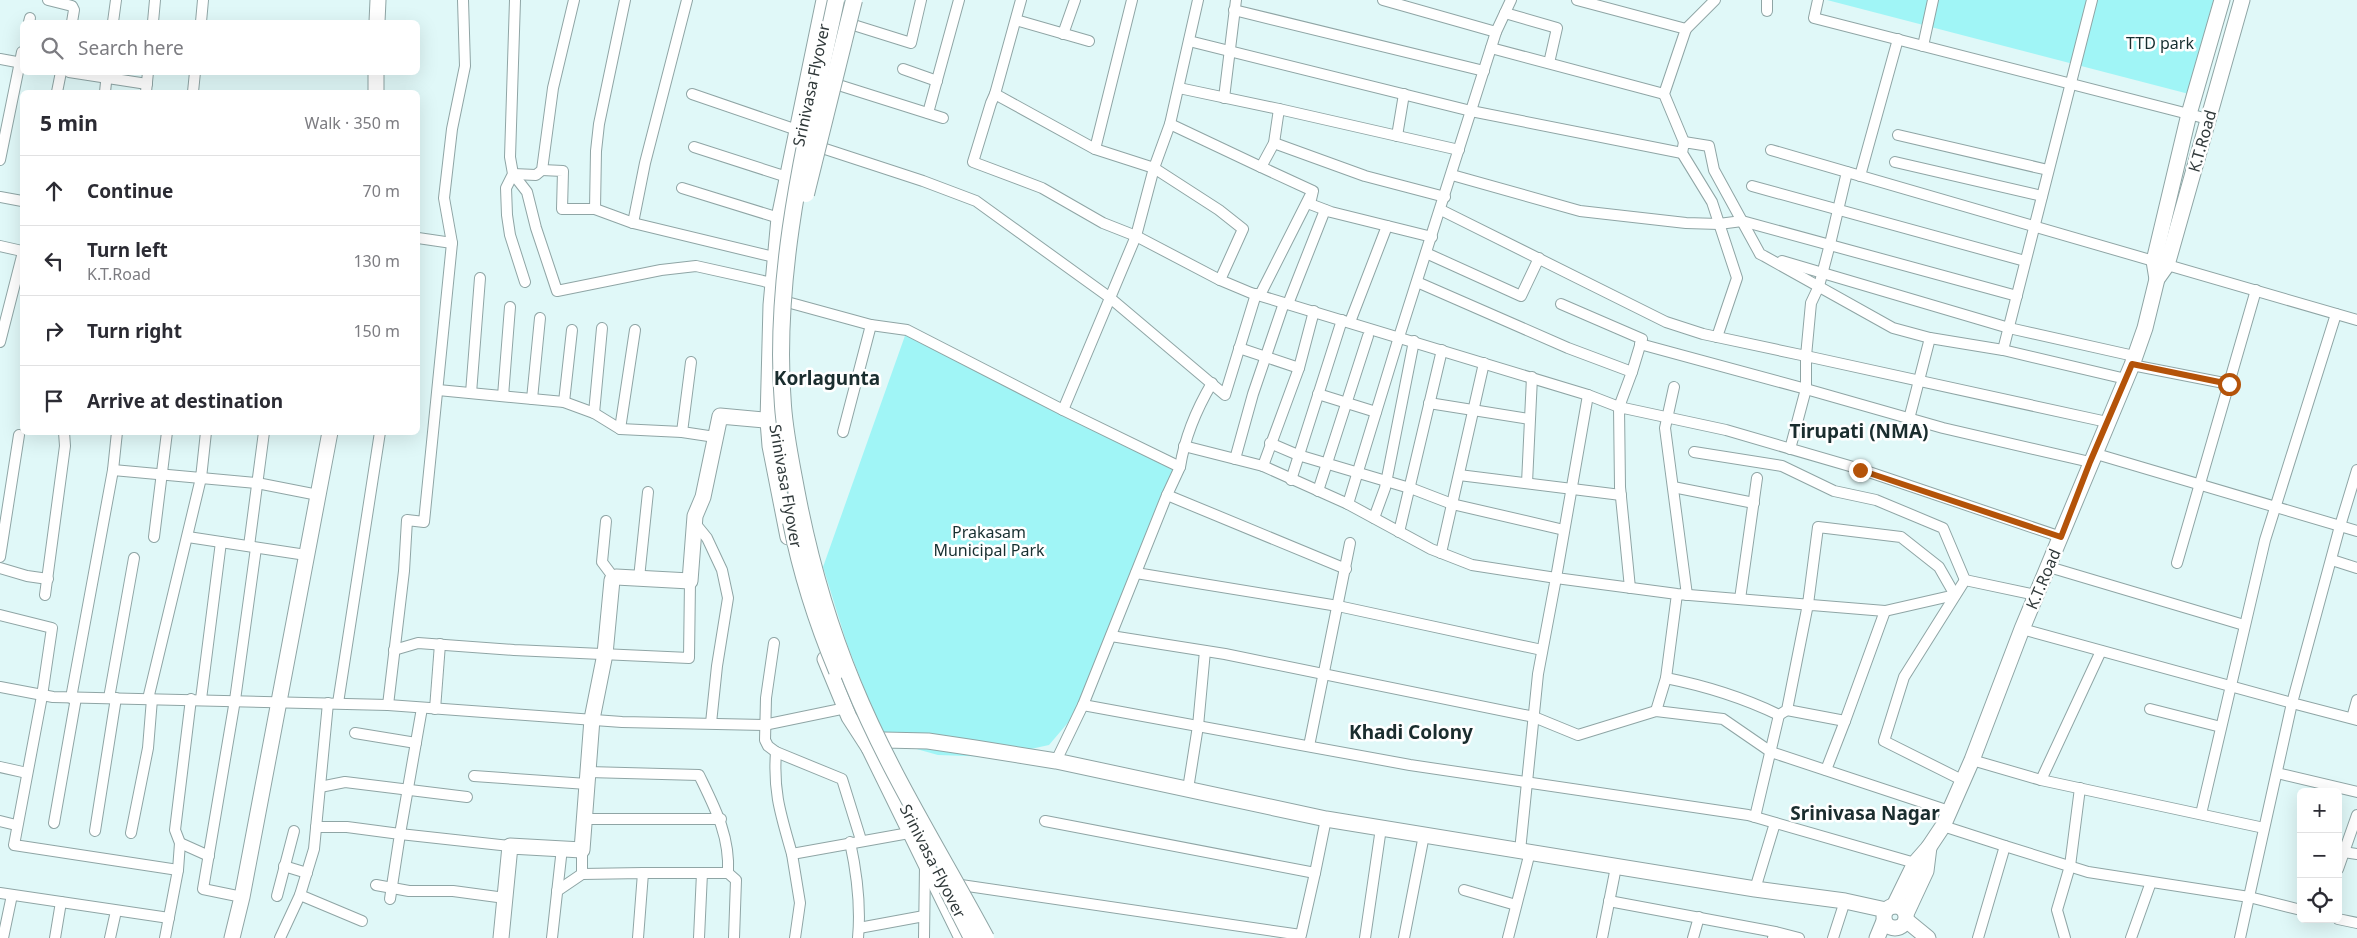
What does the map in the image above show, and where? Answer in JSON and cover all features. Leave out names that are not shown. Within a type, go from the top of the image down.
[{"type":"main road","name":"Srinivasa Flyover","points":[[828,0],[798,142],[781,239],[776,296],[773,408],[776,440],[796,549],[821,634],[856,714],[972,938]]},
{"type":"main road","name":"Srinivasa Flyover","points":[[838,0],[800,170],[784,295],[783,406],[787,442],[816,584],[853,685],[882,746],[986,938]]},
{"type":"main road","name":"Srinivasa Flyover","points":[[783,327],[791,320],[797,252],[806,192],[854,0]]},
{"type":"street","points":[[48,0],[74,8],[72,20]]},
{"type":"street","points":[[113,20],[116,0]]},
{"type":"street","points":[[153,20],[155,0]]},
{"type":"street","points":[[200,20],[203,0]]},
{"type":"street","points":[[377,20],[378,0]]},
{"type":"street","points":[[388,705],[407,520],[424,522],[452,244],[444,198],[452,129],[465,66],[463,0]]},
{"type":"street","points":[[515,0],[510,157],[513,174],[526,192],[558,291],[660,270],[696,266],[772,282]]},
{"type":"street","points":[[542,170],[553,88],[574,0]]},
{"type":"street","points":[[595,209],[596,151],[599,124],[625,0]]},
{"type":"street","points":[[633,223],[645,163],[687,0]]},
{"type":"street","points":[[824,0],[779,218],[774,257],[768,421],[770,446],[794,568],[814,632],[846,708],[869,748],[962,938]]},
{"type":"street","points":[[838,0],[795,232],[787,302],[786,378],[791,439],[819,568],[857,682],[884,740],[991,938]]},
{"type":"street","points":[[836,19],[911,43],[921,0]]},
{"type":"street","points":[[928,113],[959,0]]},
{"type":"street","points":[[1021,0],[995,94],[973,162],[1042,188],[1104,223],[1136,236],[1220,280],[1258,295],[1414,341],[1588,395],[1619,407],[1726,430],[1860,470],[2061,537]]},
{"type":"street","points":[[1064,34],[1075,0]]},
{"type":"street","points":[[1095,149],[1132,0]]},
{"type":"street","points":[[1063,410],[1136,236],[1154,168],[1170,124],[1198,0]]},
{"type":"street","points":[[1383,0],[1496,32]]},
{"type":"street","points":[[1348,504],[1496,32],[1511,0]]},
{"type":"street","points":[[1577,0],[1686,29]]},
{"type":"street","points":[[1715,0],[1686,29],[1664,94],[1683,147],[1712,202],[1737,278],[1717,337]]},
{"type":"street","points":[[1818,0],[1814,18],[2208,119]]},
{"type":"street","points":[[1923,46],[1933,0]]},
{"type":"street","points":[[2003,350],[2069,83],[2092,0]]},
{"type":"street","name":"K.T.Road","points":[[1896,923],[1915,862],[1929,847],[1943,826],[1972,760],[2022,629],[2049,567],[2145,328],[2157,279],[2189,114],[2222,0]]},
{"type":"street","name":"K.T.Road","points":[[2160,263],[2208,119],[2242,0]]},
{"type":"street","points":[[1224,98],[1235,5],[1484,71]]},
{"type":"street","points":[[1505,13],[1557,28],[1549,63]]},
{"type":"street","points":[[1016,20],[1089,41]]},
{"type":"street","points":[[1860,176],[1898,39]]},
{"type":"street","points":[[1189,41],[1472,111],[1683,147],[1709,146],[1714,170],[1760,254],[1893,328],[1930,338],[2003,350],[2131,366],[2229,384]]},
{"type":"street","points":[[1491,48],[1664,94]]},
{"type":"street","points":[[0,58],[20,63]]},
{"type":"street","points":[[0,160],[20,68]]},
{"type":"street","points":[[903,68],[937,81]]},
{"type":"street","points":[[57,90],[60,75]]},
{"type":"street","points":[[105,90],[107,75],[146,88],[148,75]]},
{"type":"street","points":[[193,90],[195,75]]},
{"type":"street","points":[[376,75],[376,90]]},
{"type":"street","points":[[823,80],[943,118]]},
{"type":"street","points":[[1179,88],[1459,150]]},
{"type":"street","points":[[692,94],[797,130]]},
{"type":"street","points":[[995,94],[1095,149],[1154,168],[1219,210],[1242,229],[1220,280]]},
{"type":"street","points":[[1397,136],[1404,94]]},
{"type":"street","points":[[1261,168],[1274,144],[1279,109]]},
{"type":"street","points":[[1170,124],[1261,168],[1312,190]]},
{"type":"street","points":[[1898,135],[2048,170]]},
{"type":"street","points":[[810,144],[923,181],[976,201],[1109,297],[1225,395],[1258,295],[1312,190]]},
{"type":"street","points":[[1274,144],[1365,176],[1445,197]]},
{"type":"street","points":[[694,147],[787,177]]},
{"type":"street","points":[[1771,150],[2357,320]]},
{"type":"street","points":[[1895,162],[2042,196]]},
{"type":"street","points":[[513,174],[536,175],[542,170],[563,171],[562,209],[595,209],[633,223],[774,257]]},
{"type":"street","points":[[1790,449],[1806,389],[1806,356],[1812,303],[1819,286],[1847,172]]},
{"type":"street","points":[[513,174],[506,188],[507,215],[510,235],[525,282]]},
{"type":"street","points":[[1452,174],[1580,212],[1686,224],[1719,224],[1742,221],[2017,296]]},
{"type":"street","points":[[1752,186],[2025,261]]},
{"type":"street","points":[[682,188],[779,218]]},
{"type":"street","points":[[1312,190],[1310,204],[1326,210],[1432,237]]},
{"type":"street","points":[[0,197],[20,201]]},
{"type":"street","points":[[1235,459],[1265,357],[1326,210]]},
{"type":"street","points":[[1440,210],[1666,322],[1717,337],[2107,422]]},
{"type":"street","points":[[1291,480],[1318,394],[1346,321],[1387,226]]},
{"type":"street","points":[[420,238],[452,244]]},
{"type":"street","points":[[0,246],[20,251]]},
{"type":"street","points":[[1426,253],[1521,296],[1539,258]]},
{"type":"street","points":[[1764,256],[2131,366]]},
{"type":"street","points":[[0,342],[5,303],[20,262]]},
{"type":"street","points":[[470,393],[480,278]]},
{"type":"street","points":[[1417,282],[1568,348],[1632,372]]},
{"type":"street","points":[[2177,562],[2256,290]]},
{"type":"street","points":[[787,302],[872,325],[907,330],[1063,410],[1180,467]]},
{"type":"street","points":[[1561,304],[1642,339],[1619,407],[1621,495],[1630,588]]},
{"type":"street","points":[[503,396],[510,307]]},
{"type":"street","points":[[1263,466],[1299,368],[1314,311]]},
{"type":"street","points":[[2201,814],[2244,624],[2276,507],[2336,314]]},
{"type":"street","points":[[532,399],[540,318]]},
{"type":"street","points":[[843,432],[872,325]]},
{"type":"street","points":[[594,413],[602,328]]},
{"type":"street","points":[[564,402],[572,330]]},
{"type":"street","points":[[620,429],[635,330]]},
{"type":"street","points":[[1318,491],[1368,336]]},
{"type":"street","points":[[1909,419],[1930,338]]},
{"type":"street","points":[[1374,518],[1386,481],[1414,341]]},
{"type":"street","points":[[1640,344],[1909,419],[2092,457],[2200,484],[2357,531]]},
{"type":"street","points":[[1239,348],[1299,368]]},
{"type":"street","points":[[1399,532],[1442,350]]},
{"type":"street","points":[[682,432],[691,362]]},
{"type":"street","points":[[1441,553],[1484,363]]},
{"type":"street","points":[[1527,483],[1532,378]]},
{"type":"street","points":[[1056,761],[1083,705],[1180,467],[1184,446],[1195,412],[1212,383]]},
{"type":"street","points":[[1656,711],[1666,678],[1682,595],[1673,487],[1665,428],[1674,387]]},
{"type":"street","points":[[438,390],[564,402],[594,413],[620,429],[682,432],[715,438]]},
{"type":"street","points":[[1318,394],[1376,412]]},
{"type":"street","points":[[1508,938],[1525,852],[1527,784],[1542,650],[1588,395]]},
{"type":"street","points":[[1429,402],[1529,419]]},
{"type":"street","points":[[394,650],[418,642],[690,658],[690,581],[694,522],[703,497],[720,416],[768,421],[790,421]]},
{"type":"street","points":[[0,557],[19,435]]},
{"type":"street","points":[[45,595],[65,446],[64,435]]},
{"type":"street","points":[[54,823],[113,470],[117,435]]},
{"type":"street","points":[[154,537],[166,435]]},
{"type":"street","points":[[132,833],[148,748],[150,699],[201,478],[206,435]]},
{"type":"street","points":[[242,897],[203,889],[235,700],[264,435]]},
{"type":"street","points":[[232,938],[242,897],[329,435]]},
{"type":"street","points":[[280,938],[300,895],[314,849],[320,788],[333,703],[379,435]]},
{"type":"street","points":[[1270,443],[1298,455],[1409,487],[1452,504],[1564,530]]},
{"type":"street","points":[[1184,446],[1263,466],[1348,504],[1441,553],[1472,565],[1682,595],[1886,611],[1955,595]]},
{"type":"street","points":[[1694,452],[1782,466],[1834,491],[1876,500],[1943,528],[1965,580]]},
{"type":"street","points":[[113,470],[257,483],[318,495]]},
{"type":"street","points":[[2240,938],[2292,703],[2357,470]]},
{"type":"street","points":[[1458,474],[1621,495]]},
{"type":"street","points":[[1740,599],[1757,478]]},
{"type":"street","points":[[1673,487],[1754,503]]},
{"type":"street","points":[[639,578],[648,492]]},
{"type":"street","points":[[1167,495],[1346,570]]},
{"type":"street","points":[[582,874],[584,819],[592,719],[605,654],[614,578],[602,562],[606,521]]},
{"type":"street","points":[[694,522],[707,538],[722,570],[728,598],[717,666],[711,724]]},
{"type":"street","points":[[1755,817],[1783,712],[1808,604],[1818,527],[1901,537],[1940,567],[1955,595]]},
{"type":"street","points":[[188,538],[306,555]]},
{"type":"street","points":[[165,938],[178,870],[180,843],[175,830],[221,542]]},
{"type":"street","points":[[1309,746],[1350,543]]},
{"type":"street","points":[[95,830],[112,698],[134,558]]},
{"type":"street","points":[[2332,560],[2357,568]]},
{"type":"street","points":[[2049,567],[2244,624]]},
{"type":"street","points":[[0,568],[27,576],[48,579]]},
{"type":"street","points":[[1136,573],[1338,606],[1542,650]]},
{"type":"street","points":[[614,578],[690,581]]},
{"type":"street","points":[[1965,580],[2036,595]]},
{"type":"street","points":[[1962,780],[1884,741],[1904,677],[1965,580]]},
{"type":"street","points":[[1826,770],[1886,611]]},
{"type":"street","points":[[0,615],[52,628],[42,696],[16,825],[14,845],[178,870]]},
{"type":"street","points":[[2022,629],[2354,719],[2357,700]]},
{"type":"street","points":[[1111,636],[1205,651],[1534,717],[1578,735],[1656,711],[1723,719],[1771,752],[1949,811]]},
{"type":"street","points":[[774,643],[764,725],[765,740],[768,746],[776,752],[842,779],[861,840]]},
{"type":"street","points":[[435,709],[440,644]]},
{"type":"street","points":[[1188,789],[1198,726],[1205,651]]},
{"type":"street","points":[[2041,780],[2100,651]]},
{"type":"street","points":[[1666,678],[1698,684],[1783,712],[1845,721]]},
{"type":"street","points":[[0,687],[42,696],[74,698],[196,699],[388,705],[622,722],[764,725],[846,708]]},
{"type":"street","points":[[1083,705],[1527,784],[1755,817],[1915,862]]},
{"type":"street","points":[[390,899],[422,708]]},
{"type":"street","points":[[2150,709],[2221,727]]},
{"type":"street","points":[[355,733],[416,743]]},
{"type":"street","points":[[869,748],[884,740],[928,741],[1056,761],[1326,819],[1756,889],[1846,901],[1928,938]]},
{"type":"street","points":[[776,752],[774,783],[792,854],[800,903],[795,938]]},
{"type":"street","points":[[1972,760],[2041,780],[2264,828]]},
{"type":"street","points":[[0,767],[27,773]]},
{"type":"street","points":[[2277,773],[2357,792]]},
{"type":"street","points":[[474,776],[587,778],[699,775],[721,820],[729,853],[728,873]]},
{"type":"street","points":[[320,788],[345,782],[467,797]]},
{"type":"street","points":[[2065,938],[2057,910],[2070,866],[2080,788]]},
{"type":"street","points":[[2342,858],[2357,815]]},
{"type":"street","points":[[584,819],[721,820]]},
{"type":"street","points":[[961,885],[1301,935],[1326,819]]},
{"type":"street","points":[[1045,821],[1315,873]]},
{"type":"street","points":[[0,822],[16,825]]},
{"type":"street","points":[[1756,889],[1775,823]]},
{"type":"street","points":[[1943,826],[2088,872],[2249,898],[2297,909]]},
{"type":"street","points":[[316,827],[346,827],[510,846],[582,850]]},
{"type":"street","points":[[1365,938],[1381,828]]},
{"type":"street","points":[[277,896],[294,831]]},
{"type":"street","points":[[792,854],[861,840],[909,833]]},
{"type":"street","points":[[1404,938],[1424,835]]},
{"type":"street","points":[[850,842],[856,871],[859,933],[924,916]]},
{"type":"street","points":[[180,843],[209,856]]},
{"type":"street","points":[[501,938],[510,846]]},
{"type":"street","points":[[1978,938],[2005,846]]},
{"type":"street","name":"K.T.Road","points":[[1877,938],[1896,923],[1926,871],[1929,847]]},
{"type":"street","points":[[552,938],[562,848]]},
{"type":"street","points":[[2344,852],[2357,854]]},
{"type":"street","points":[[924,863],[926,869],[923,882],[924,938]]},
{"type":"street","points":[[284,866],[307,873]]},
{"type":"street","points":[[1602,938],[1616,866]]},
{"type":"street","points":[[699,938],[702,873]]},
{"type":"street","points":[[557,891],[582,874],[728,873],[736,880],[734,938]]},
{"type":"street","points":[[638,938],[642,874]]},
{"type":"street","points":[[2131,938],[2151,882]]},
{"type":"street","points":[[376,885],[409,891],[453,891],[505,898]]},
{"type":"street","points":[[1464,890],[1516,905]]},
{"type":"street","points":[[0,893],[169,918]]},
{"type":"street","points":[[3,938],[12,894]]},
{"type":"street","points":[[300,895],[362,921]]},
{"type":"street","points":[[1609,901],[1699,917],[1774,935],[1799,938]]},
{"type":"street","points":[[1833,938],[1846,901]]},
{"type":"street","points":[[55,938],[61,902]]},
{"type":"street","points":[[110,938],[116,911]]},
{"type":"street","points":[[1693,938],[1699,917]]},
{"type":"street","points":[[2342,920],[2357,923]]},
{"type":"green space","name":"TTD park","points":[[1827,0],[2216,0],[2189,94]]},
{"type":"green space","name":"Prakasam Municipal Park","points":[[907,330],[1180,467],[1083,705],[1049,745],[994,757],[938,755],[884,740],[847,644],[823,567]]},
{"type":"district","name":"Korlagunta","points":[[827,378]]},
{"type":"district","name":"Tirupati (NMA)","points":[[1859,431]]},
{"type":"district","name":"Khadi Colony","points":[[1411,732]]},
{"type":"district","name":"Srinivasa Nagar","points":[[1865,813]]},
{"type":"route","points":[[1860,470],[2061,537],[2090,462],[2132,364],[2229,384]]}]
